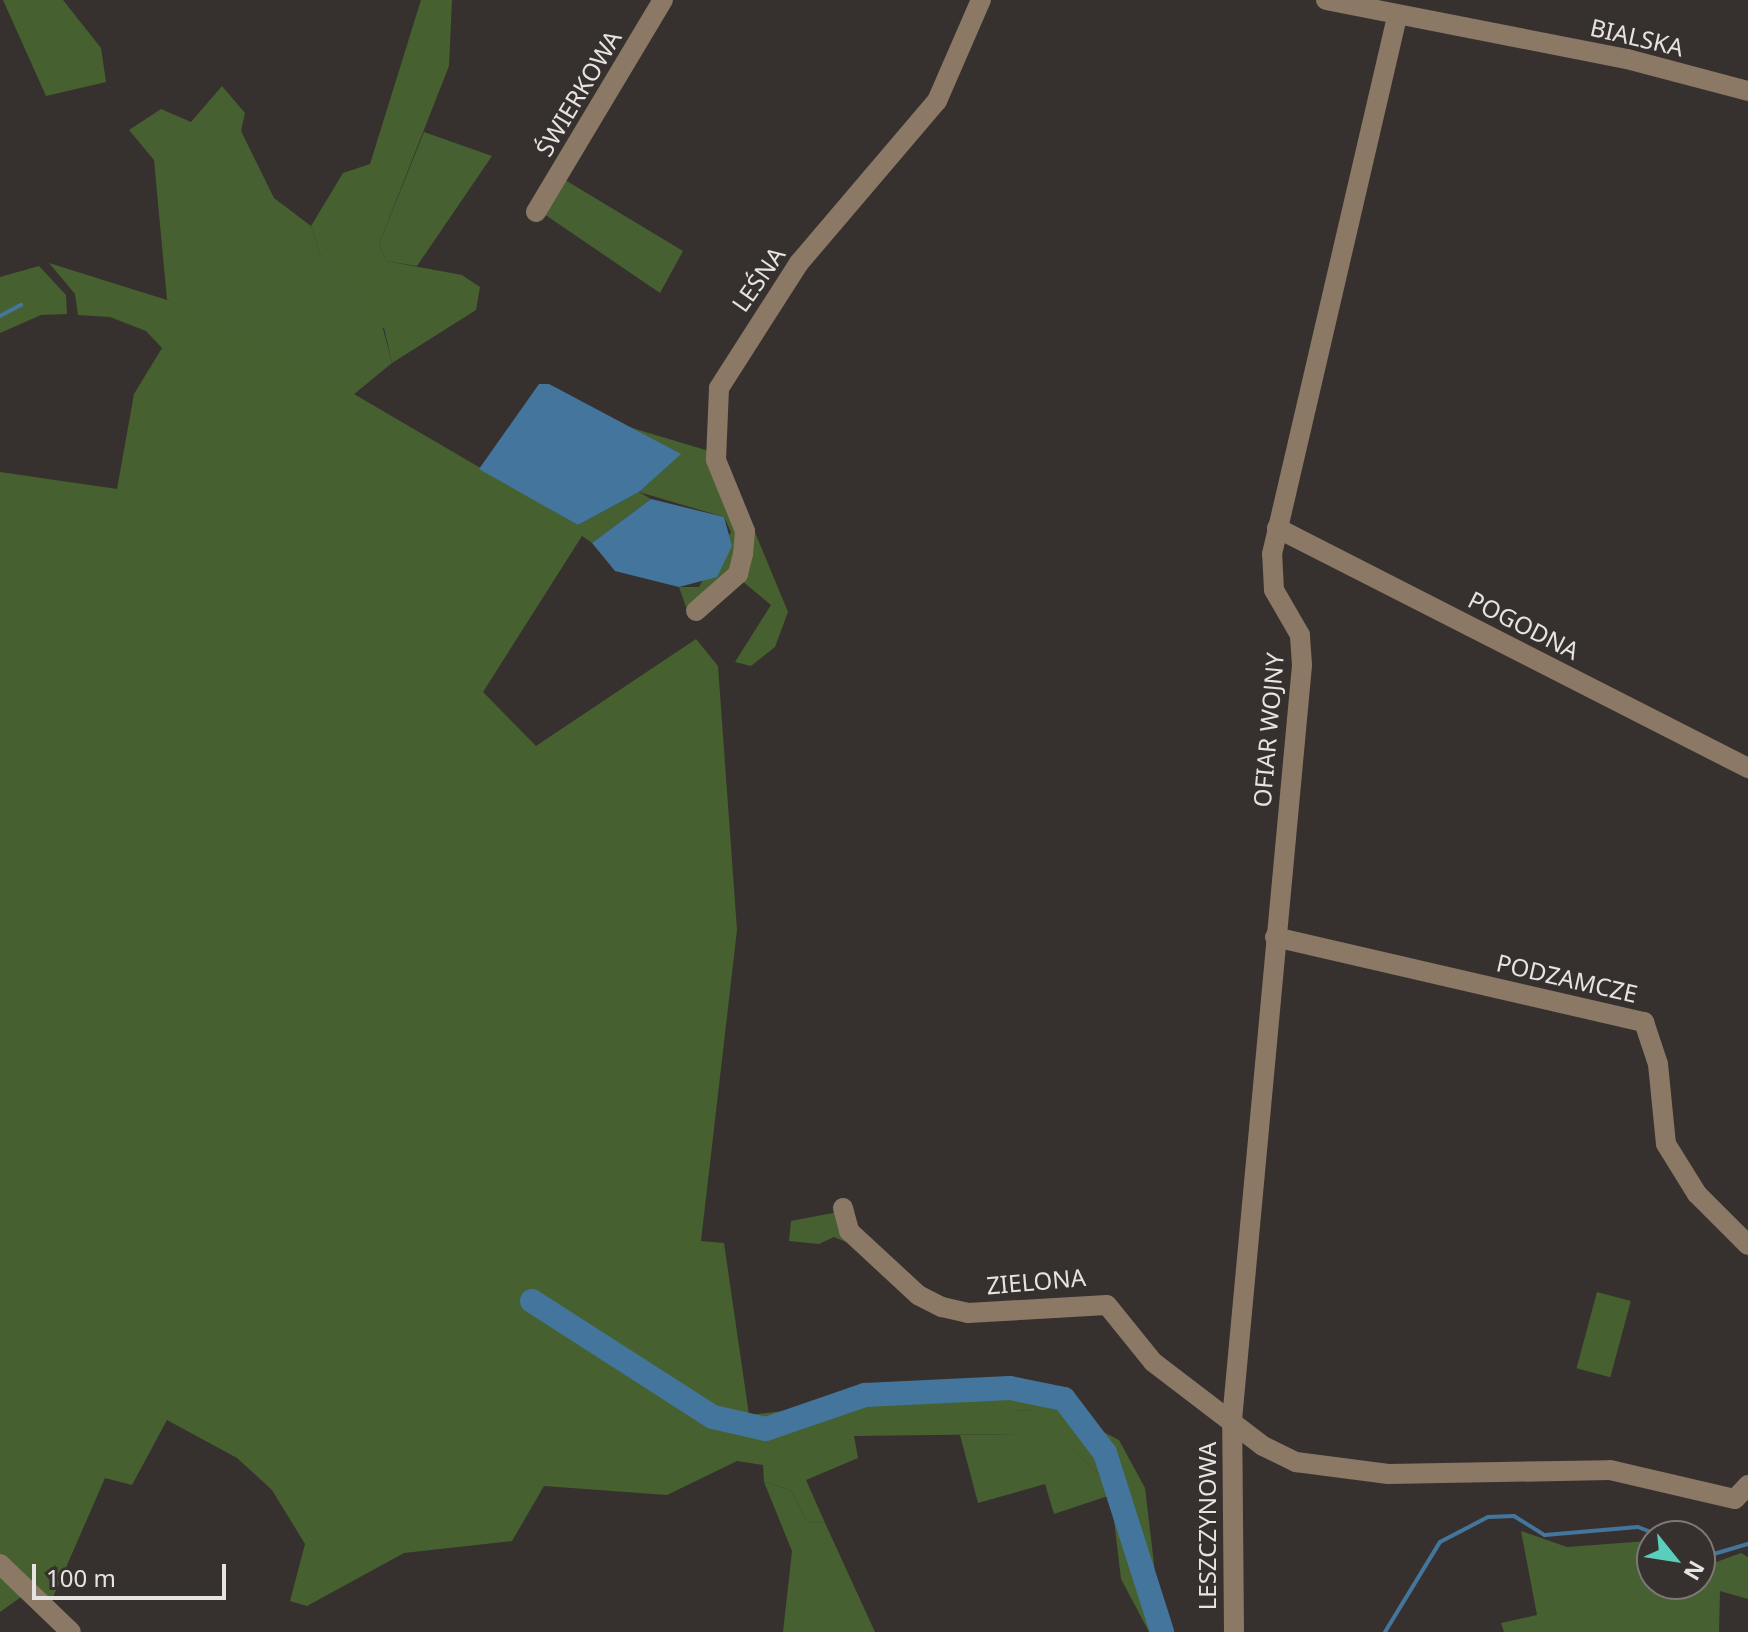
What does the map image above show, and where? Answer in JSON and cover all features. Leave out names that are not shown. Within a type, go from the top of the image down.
[{"type":"street","name":"ŚWIERKOWA","points":[[536,212],[663,0]]},
{"type":"street","name":"LEŚNA","points":[[696,611],[738,574],[743,554],[745,531],[716,460],[719,388],[799,263],[937,101],[981,0]]},
{"type":"street","name":"BIALSKA","points":[[1326,0],[1397,17],[1627,59],[1748,91]]},
{"type":"street","name":"OFIAR WOJNY","points":[[1232,1420],[1302,665],[1300,635],[1274,590],[1277,528],[1397,17]]},
{"type":"street","name":"POGODNA","points":[[1277,528],[1748,768]]},
{"type":"street","name":"PODZAMCZE","points":[[1275,937],[1644,1022],[1658,1064],[1666,1144],[1697,1194],[1748,1245]]},
{"type":"street","name":"ZIELONA","points":[[843,1208],[849,1231],[918,1295],[942,1307],[968,1313],[1107,1305],[1153,1362],[1232,1420]]},
{"type":"street","points":[[1232,1420],[1296,1462],[1345,1470],[1610,1470],[1735,1499],[1748,1485]]},
{"type":"street","name":"LESZCZYNOWA","points":[[1232,1420],[1234,1632]]},
{"type":"street","points":[[0,1564],[71,1632]]},
{"type":"green space","points":[[3,0],[63,0],[101,48],[106,82],[46,96]]},
{"type":"green space","points":[[421,0],[452,0],[449,66],[379,244],[386,261],[462,275],[480,287],[476,310],[392,363],[384,328],[357,319],[371,287],[345,285],[321,257],[311,226],[343,173],[370,164]]},
{"type":"green space","points":[[222,86],[245,113],[241,131],[274,198],[311,226],[321,257],[372,287],[392,363],[353,395],[167,300],[154,160],[129,130],[161,109],[191,122]]},
{"type":"green space","points":[[424,132],[492,156],[417,266],[386,261],[379,244]]},
{"type":"green space","points":[[565,180],[683,251],[660,293],[541,212]]},
{"type":"green space","points":[[49,263],[167,300],[306,366],[578,525],[639,492],[651,499],[592,543],[582,536],[483,692],[536,746],[696,639],[718,666],[737,930],[701,1241],[724,1243],[749,1415],[1012,1383],[1072,1395],[1090,1425],[1119,1440],[1145,1488],[1160,1614],[1170,1632],[1149,1632],[1121,1579],[1111,1495],[1099,1474],[1031,1410],[1013,1411],[1020,1434],[854,1436],[858,1458],[806,1480],[825,1523],[807,1522],[791,1490],[764,1482],[763,1465],[737,1461],[667,1495],[544,1486],[512,1541],[404,1553],[307,1606],[290,1601],[305,1544],[272,1490],[237,1458],[167,1420],[132,1485],[105,1478],[50,1604],[35,1587],[0,1612],[0,472],[117,489],[134,394],[162,348],[146,331],[110,317],[78,315],[75,294]]},
{"type":"green space","points":[[39,266],[66,295],[67,314],[41,315],[0,333],[0,277]]},
{"type":"green space","points":[[622,425],[709,451],[742,532],[734,573],[706,600],[686,607],[679,587],[699,587],[731,532],[724,517],[639,492],[680,454]]},
{"type":"green space","points":[[752,525],[788,612],[775,647],[751,666],[735,662],[771,605],[741,580]]},
{"type":"green space","points":[[838,1212],[851,1244],[834,1237],[819,1244],[789,1241],[791,1221]]},
{"type":"green space","points":[[1597,1292],[1631,1301],[1610,1377],[1577,1368]]},
{"type":"green space","points":[[1032,1410],[1099,1474],[1111,1495],[1054,1514],[1045,1484],[978,1503],[960,1435],[1020,1434],[1012,1411]]},
{"type":"green space","points":[[764,1482],[791,1490],[807,1522],[825,1523],[875,1632],[783,1632],[792,1551]]},
{"type":"green space","points":[[1521,1531],[1567,1547],[1636,1542],[1636,1600],[1716,1600],[1716,1562],[1741,1553],[1748,1557],[1748,1599],[1720,1591],[1719,1632],[1504,1632],[1501,1623],[1537,1615]]},
{"type":"water","points":[[539,384],[549,384],[681,454],[639,492],[578,525],[479,469]]},
{"type":"water","points":[[651,499],[724,517],[732,546],[717,577],[679,587],[615,571],[592,543]]},
{"type":"waterway","points":[[0,316],[21,305]]},
{"type":"waterway","points":[[532,1301],[713,1417],[766,1429],[865,1395],[1010,1388],[1064,1399],[1105,1453],[1162,1632]]},
{"type":"waterway","points":[[1385,1632],[1440,1542],[1488,1517],[1514,1516],[1545,1535],[1636,1527]]},
{"type":"waterway","points":[[1716,1553],[1748,1544]]}]
